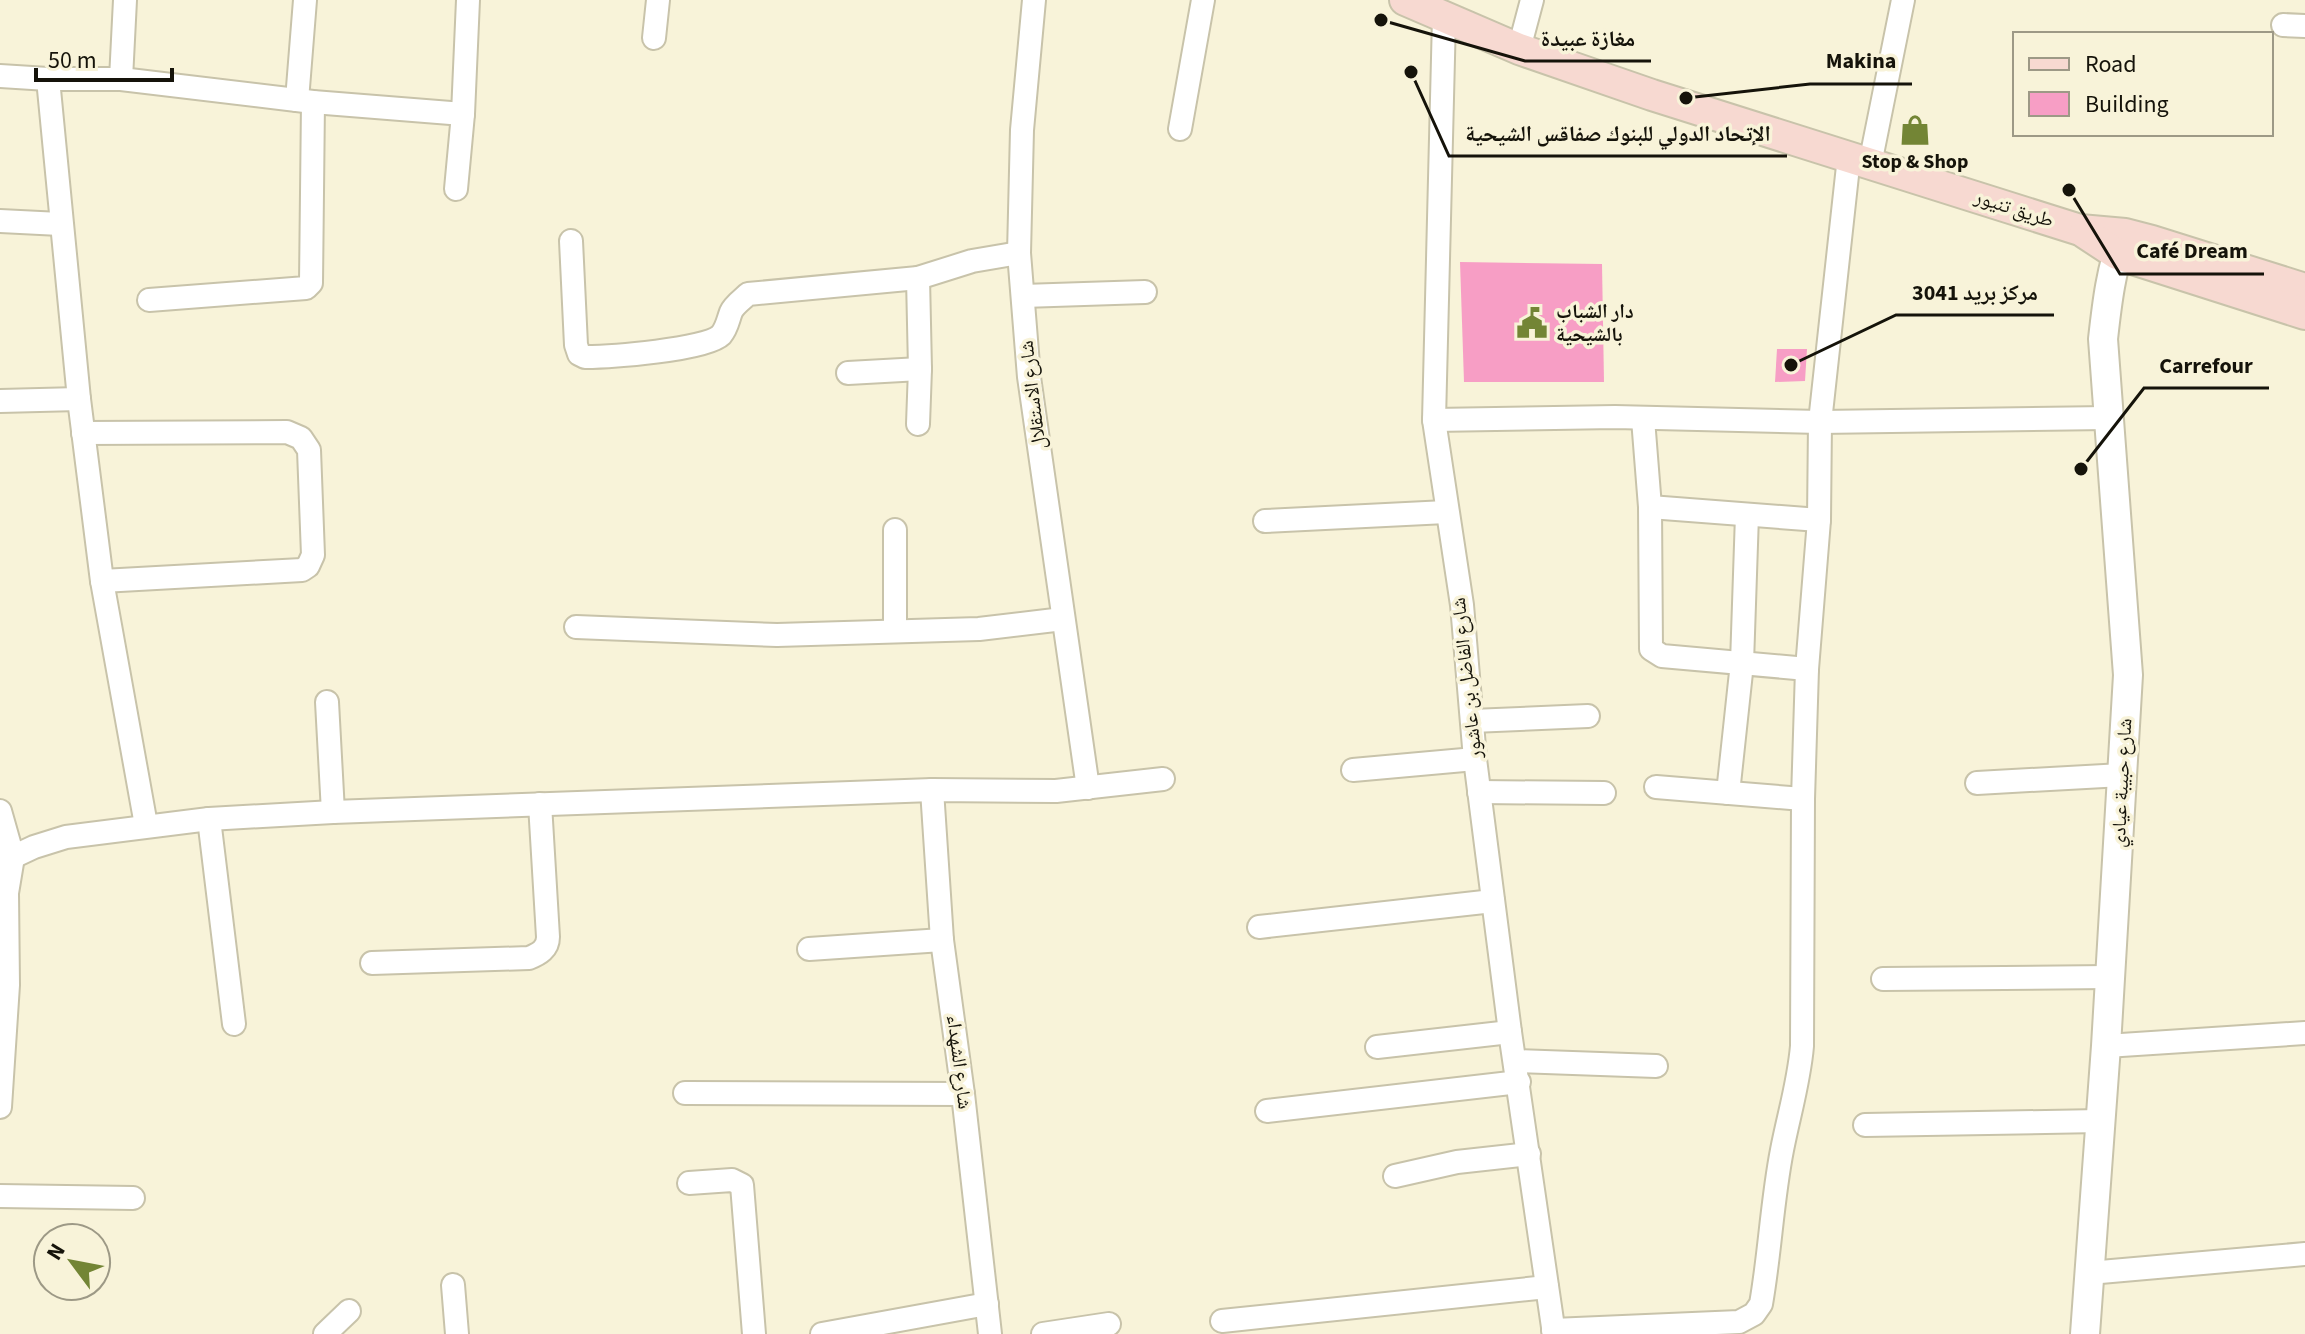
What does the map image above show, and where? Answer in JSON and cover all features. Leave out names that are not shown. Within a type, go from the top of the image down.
[{"type":"main road","name":"طريق تنيور","points":[[1405,0],[1519,49],[2242,282],[2305,313]]},
{"type":"main road","name":"طريق تنيور","points":[[2242,282],[2305,289]]},
{"type":"street","points":[[121,79],[125,0]]},
{"type":"street","points":[[149,300],[306,288],[311,283],[305,0]]},
{"type":"street","points":[[456,189],[468,0]]},
{"type":"street","points":[[654,38],[658,0]]},
{"type":"street","name":"شارع الاستقلال","points":[[1034,0],[1022,130],[1019,253],[1029,377],[1088,788]]},
{"type":"street","points":[[1180,129],[1203,0]]},
{"type":"street","points":[[1519,49],[1532,0]]},
{"type":"street","points":[[1554,1332],[1739,1322],[1754,1314],[1761,1304],[1778,1173],[1801,1061],[1803,799],[1807,669],[1819,520],[1820,422],[1860,161],[1903,0]]},
{"type":"street","name":"شارع الفاضل بن عاشور","points":[[1444,18],[1434,420],[1462,605],[1475,759],[1510,1032],[1554,1332]]},
{"type":"street","points":[[0,76],[121,79],[305,101],[463,114]]},
{"type":"street","points":[[48,79],[60,224],[102,581],[146,825]]},
{"type":"street","points":[[0,221],[60,224]]},
{"type":"street","points":[[571,241],[576,345],[579,354],[585,357],[689,347],[710,341],[720,336],[732,310],[748,294],[918,278],[972,261],[1019,253]]},
{"type":"street","name":"شارع حبيبة عيادي","points":[[2085,1334],[2128,675],[2103,339],[2108,296],[2121,244]]},
{"type":"street","points":[[918,278],[918,424]]},
{"type":"street","points":[[1023,296],[1145,292]]},
{"type":"street","points":[[848,373],[920,369]]},
{"type":"street","points":[[0,401],[79,399]]},
{"type":"street","points":[[1434,420],[1820,422],[2107,418]]},
{"type":"street","points":[[1643,419],[1650,507],[1651,649],[1662,656],[1807,669]]},
{"type":"street","points":[[83,433],[287,432],[301,438],[309,450],[313,555],[308,566],[302,570],[102,581]]},
{"type":"street","points":[[1650,507],[1819,520]]},
{"type":"street","points":[[1265,521],[1446,512]]},
{"type":"street","points":[[1728,793],[1742,663],[1747,515]]},
{"type":"street","points":[[895,530],[895,631]]},
{"type":"street","points":[[576,627],[777,635],[979,629],[1063,619]]},
{"type":"street","points":[[327,702],[333,812]]},
{"type":"street","points":[[1472,721],[1588,716]]},
{"type":"street","points":[[1353,770],[1475,759]]},
{"type":"street","points":[[1977,783],[2122,775]]},
{"type":"street","points":[[6,860],[51,841],[146,825],[209,819],[932,790],[1056,791],[1163,779]]},
{"type":"street","points":[[1656,787],[1803,799]]},
{"type":"street","name":"شارع الشهداء","points":[[932,790],[942,940],[990,1334]]},
{"type":"street","points":[[1479,792],[1604,793]]},
{"type":"street","points":[[372,963],[529,958],[541,952],[548,937],[540,804]]},
{"type":"street","points":[[0,811],[6,860],[8,985],[0,1107]]},
{"type":"street","points":[[209,819],[234,1024]]},
{"type":"street","points":[[1259,927],[1493,901]]},
{"type":"street","points":[[809,949],[942,940]]},
{"type":"street","points":[[1883,979],[2110,977]]},
{"type":"street","points":[[1377,1047],[1510,1032]]},
{"type":"street","points":[[2106,1046],[2305,1033]]},
{"type":"street","points":[[1267,1111],[1517,1071],[1656,1066]]},
{"type":"street","points":[[685,1093],[963,1094]]},
{"type":"street","points":[[1865,1125],[2100,1121]]},
{"type":"street","points":[[1395,1176],[1457,1162],[1529,1154]]},
{"type":"street","points":[[689,1183],[732,1180],[742,1185],[754,1334]]},
{"type":"street","points":[[0,1196],[133,1198]]},
{"type":"street","points":[[2089,1273],[2305,1254]]},
{"type":"street","points":[[453,1285],[457,1334]]},
{"type":"street","points":[[1222,1321],[1547,1287]]},
{"type":"street","points":[[822,1334],[987,1304]]},
{"type":"street","points":[[325,1334],[349,1311]]},
{"type":"street","points":[[1043,1334],[1109,1324]]},
{"type":"building","name":"دار الشباب بالشيحية","points":[[1460,262],[1602,264],[1604,382],[1464,382]]},
{"type":"building","points":[[1777,349],[1807,349],[1805,381],[1775,382]]},
{"type":"place","name":"مغازة عبيدة","points":[[1381,20]]},
{"type":"place","name":"الإتحاد الدولي للبنوك صفاقس الشيحية","points":[[1411,72]]},
{"type":"place","name":"Makina","points":[[1686,98]]},
{"type":"place","name":"Stop & Shop","points":[[1915,130]]},
{"type":"place","name":"Café Dream","points":[[2069,190]]},
{"type":"place","name":"دار الشباب بالشيحية","points":[[1532,323]]},
{"type":"place","name":"مركز بريد 3041","points":[[1791,365]]},
{"type":"place","name":"Carrefour","points":[[2081,469]]}]
